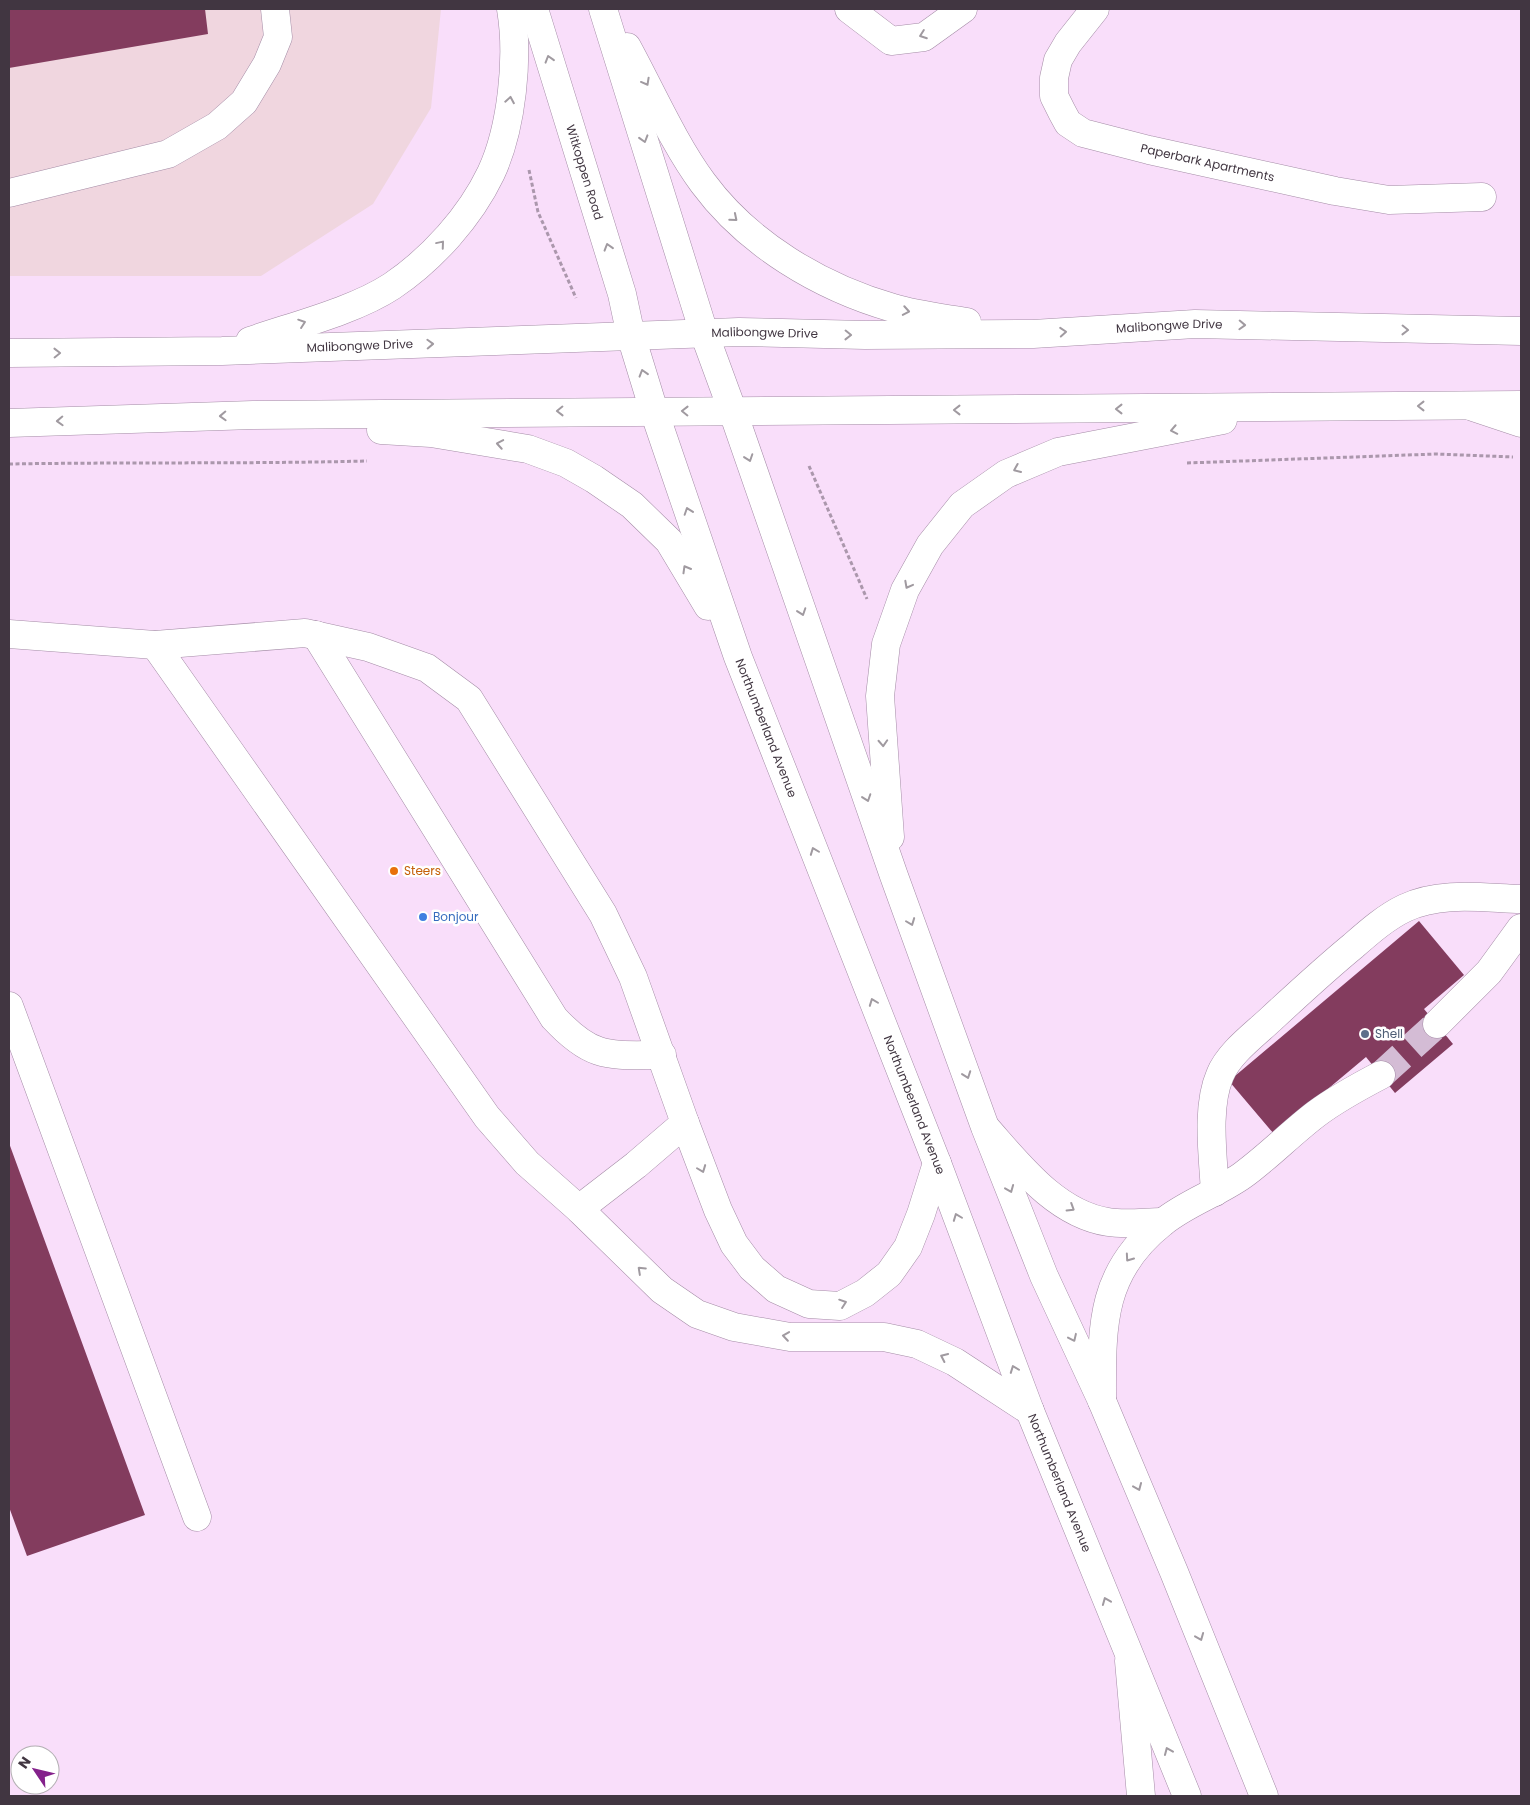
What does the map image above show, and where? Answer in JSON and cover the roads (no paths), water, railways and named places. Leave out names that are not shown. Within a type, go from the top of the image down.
[{"type":"main road","points":[[9,193],[168,154],[217,126],[244,102],[268,64],[278,37],[275,9]]},
{"type":"main road","points":[[222,351],[349,306],[390,287],[433,253],[474,202],[491,172],[503,136],[513,81],[514,23],[511,9]]},
{"type":"main road","name":"Witkoppen Road","points":[[534,9],[622,294],[631,336],[654,411]]},
{"type":"main road","points":[[605,9],[704,333],[894,876],[985,1127],[1044,1276],[1102,1401],[1174,1572],[1264,1796]]},
{"type":"main road","points":[[605,9],[702,181],[726,212],[761,241],[790,262],[829,284],[893,308],[1033,334]]},
{"type":"main road","points":[[849,9],[891,41],[924,37],[963,9]]},
{"type":"main road","name":"Paperbark Apartments","points":[[1095,9],[1068,43],[1058,60],[1054,78],[1054,96],[1062,112],[1068,123],[1083,134],[1335,191],[1389,200],[1482,197]]},
{"type":"main road","name":"Malibongwe Drive","points":[[9,353],[222,351],[704,333],[1033,334],[1195,324],[1521,332]]},
{"type":"main road","points":[[9,423],[253,415],[1521,405]]},
{"type":"main road","points":[[1470,406],[1521,423]]},
{"type":"main road","points":[[894,876],[880,696],[886,644],[905,590],[930,545],[962,505],[1006,474],[1058,452],[1291,407]]},
{"type":"main road","name":"Northumberland Avenue","points":[[654,411],[738,657],[936,1163],[1030,1411],[1129,1659],[1187,1796]]},
{"type":"main road","points":[[253,415],[338,427],[451,436],[528,449],[566,463],[594,479],[632,505],[669,540],[738,657]]},
{"type":"main road","points":[[9,634],[155,645],[306,633],[368,647],[427,668],[469,698],[603,914],[633,977],[718,1210],[734,1244],[752,1268],[776,1289],[809,1304],[840,1306],[864,1293],[889,1274],[908,1246],[922,1214],[936,1163]]},
{"type":"main road","points":[[316,635],[554,1018],[572,1037],[594,1051],[618,1055],[662,1055]]},
{"type":"main road","points":[[155,645],[487,1117],[527,1163],[579,1209],[662,1290],[697,1314],[734,1327],[790,1337],[884,1337],[916,1344],[955,1362],[1030,1411]]},
{"type":"main road","points":[[1215,1192],[1212,1139],[1214,1094],[1220,1074],[1240,1048],[1318,975],[1373,929],[1404,908],[1425,901],[1450,897],[1521,899]]},
{"type":"main road","points":[[1436,1024],[1489,972],[1521,928]]},
{"type":"main road","points":[[9,1006],[198,1518]]},
{"type":"main road","points":[[1102,1401],[1102,1348],[1106,1306],[1116,1277],[1132,1253],[1162,1222],[1243,1175],[1316,1114],[1350,1091],[1381,1075]]},
{"type":"main road","points":[[579,1209],[636,1165],[685,1123]]},
{"type":"main road","points":[[985,1127],[1026,1173],[1052,1196],[1078,1212],[1108,1222],[1162,1222]]},
{"type":"main road","points":[[1129,1659],[1140,1796]]},
{"type":"tunnel","points":[[1381,1075],[1437,1024]]},
{"type":"place","name":"Steers","points":[[394,871]]},
{"type":"place","name":"Bonjour","points":[[423,917]]},
{"type":"place","name":"Shell","points":[[1365,1034]]}]
